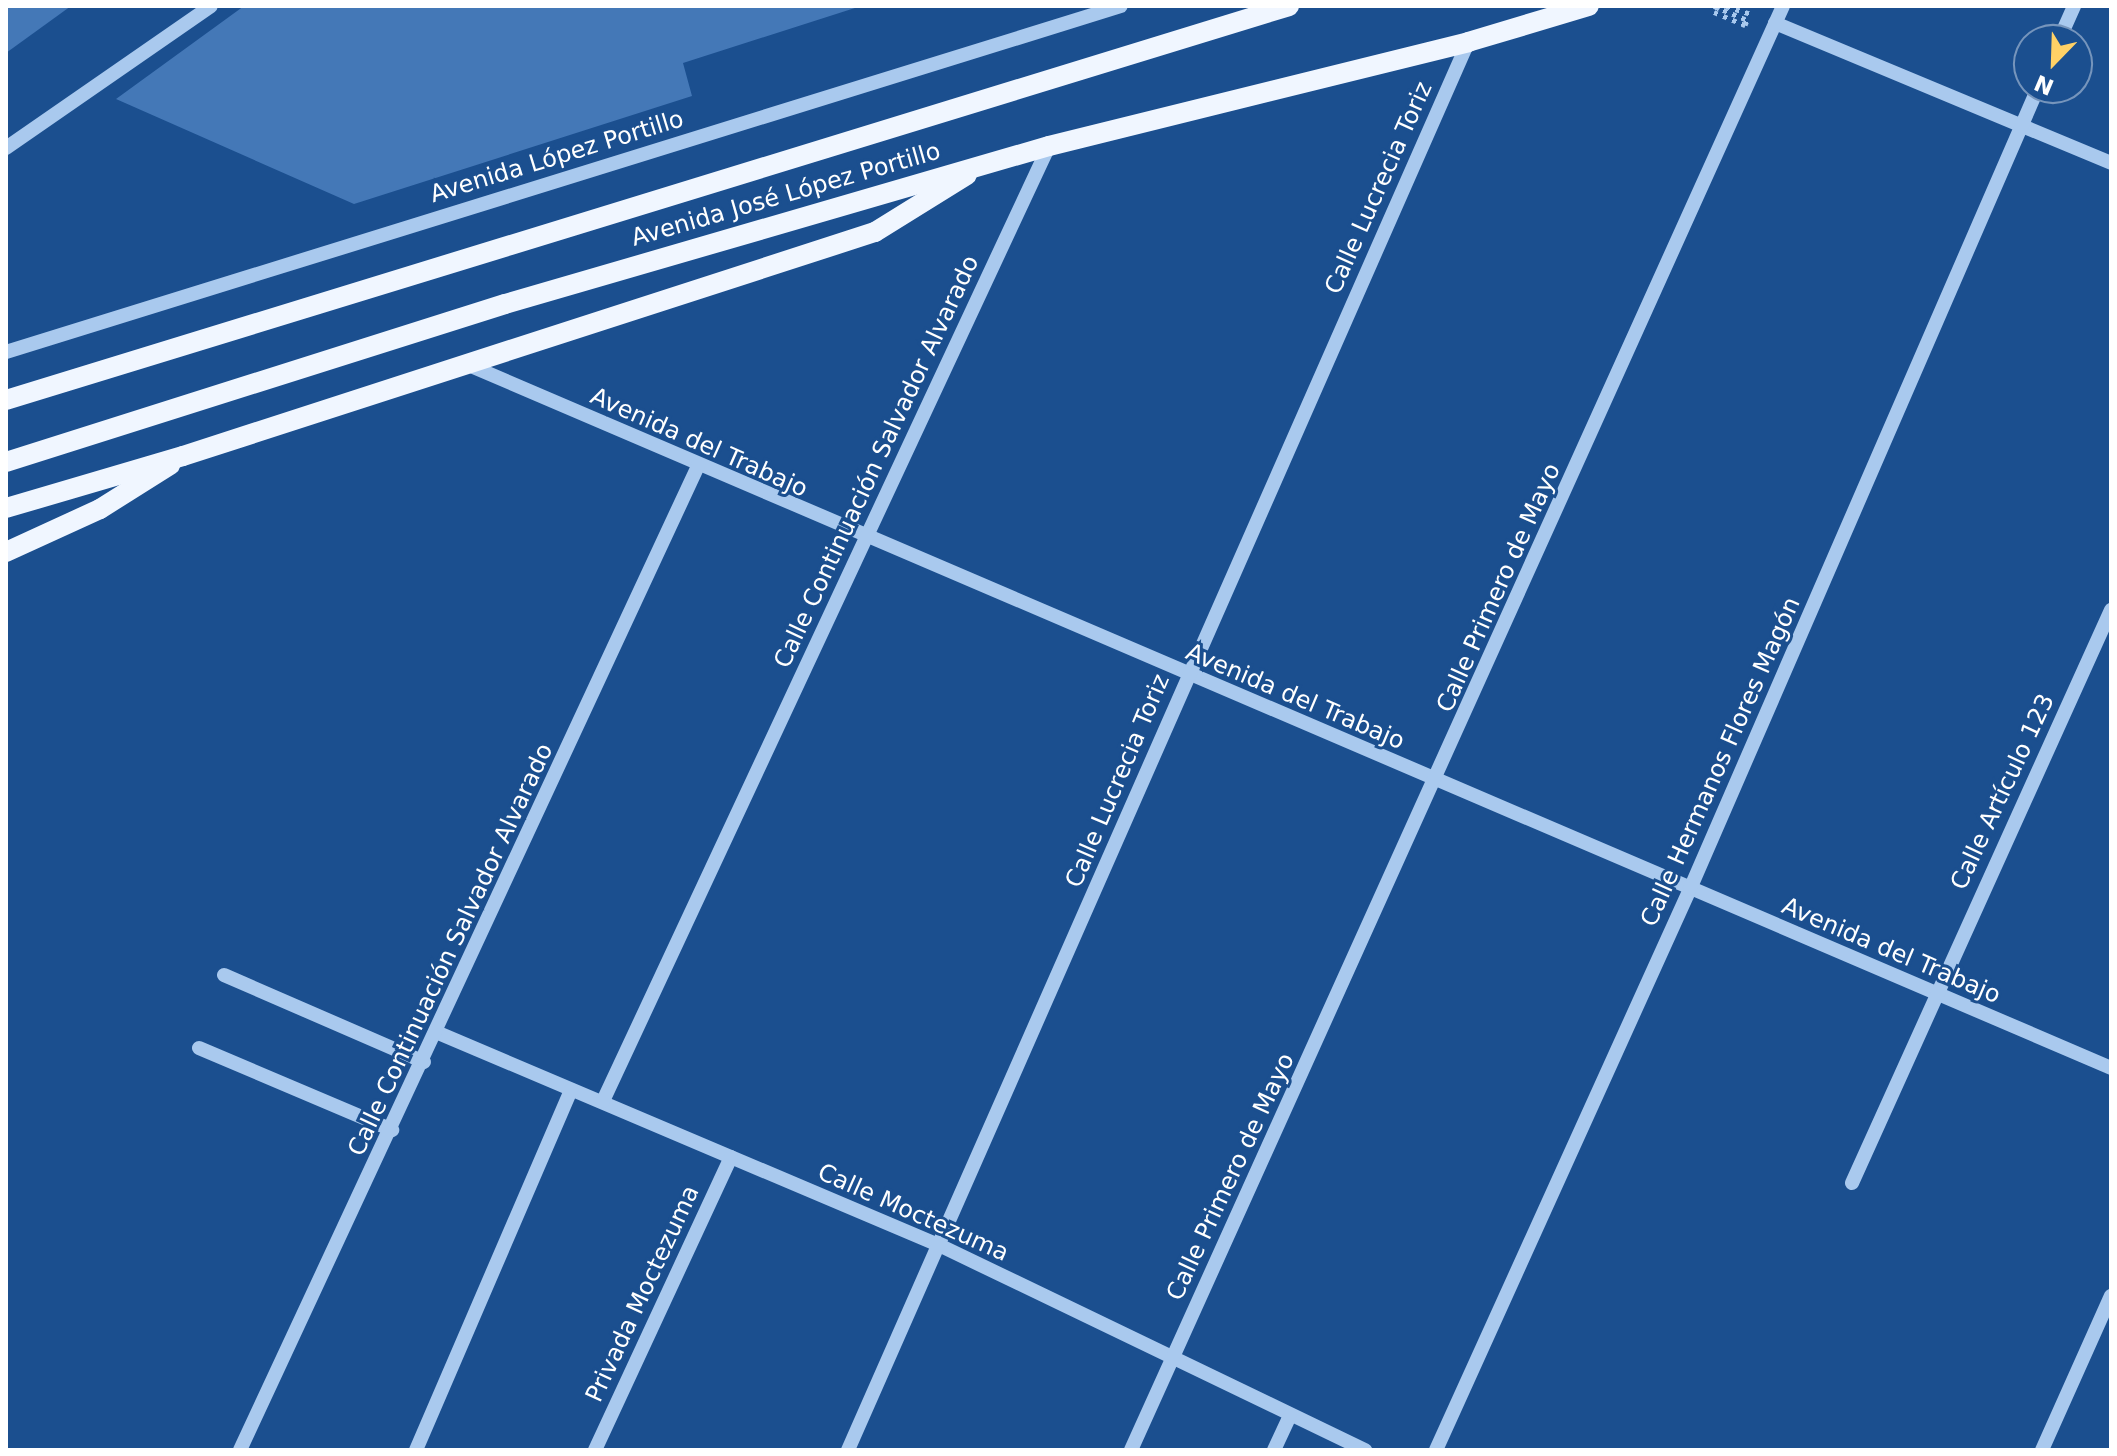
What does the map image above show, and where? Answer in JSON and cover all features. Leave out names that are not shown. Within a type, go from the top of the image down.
[{"type":"main road","name":"Avenida José López Portillo","points":[[6,400],[1289,6]]},
{"type":"main road","name":"Avenida José López Portillo","points":[[6,462],[505,304],[979,166],[1468,42],[1589,6]]},
{"type":"main road","points":[[6,508],[183,456],[875,232],[923,207],[979,166]]},
{"type":"main road","points":[[6,552],[100,509],[183,456]]},
{"type":"street","points":[[6,148],[211,6]]},
{"type":"street","name":"Avenida López Portillo","points":[[6,352],[1121,6]]},
{"type":"street","name":"Calle Primero de Mayo","points":[[1131,1450],[1437,780],[1783,6]]},
{"type":"street","points":[[1775,23],[2111,163]]},
{"type":"street","name":"Calle Lucrecia Toriz","points":[[848,1450],[941,1246],[1187,676],[1468,42]]},
{"type":"street","name":"Calle Hermanos Flores Magón","points":[[1436,1450],[1690,889],[2031,104]]},
{"type":"street","name":"Calle Continuación Salvador Alvarado","points":[[603,1101],[1049,146]]},
{"type":"street","name":"Avenida del Trabajo","points":[[463,363],[865,539],[2111,1068]]},
{"type":"street","name":"Calle Continuación Salvador Alvarado","points":[[240,1450],[424,1062],[698,466]]},
{"type":"street","name":"Calle Artículo 123","points":[[1852,1183],[1935,993],[2111,610]]},
{"type":"street","points":[[224,975],[424,1062]]},
{"type":"street","name":"Calle Moctezuma","points":[[436,1032],[941,1246],[1172,1360],[1365,1450]]},
{"type":"street","points":[[199,1048],[392,1130]]},
{"type":"street","points":[[416,1450],[571,1090]]},
{"type":"street","name":"Privada Moctezuma","points":[[595,1450],[731,1157]]},
{"type":"street","points":[[2042,1450],[2111,1296]]},
{"type":"street","points":[[1274,1450],[1290,1416]]},
{"type":"path","points":[[1716,6],[1714,12],[1745,25],[1747,20]]},
{"type":"path","points":[[1726,6],[1749,16],[1753,6]]},
{"type":"building","points":[[6,6],[71,6],[6,53]]},
{"type":"building","points":[[244,6],[858,7],[683,63],[692,96],[354,204],[116,99]]}]
